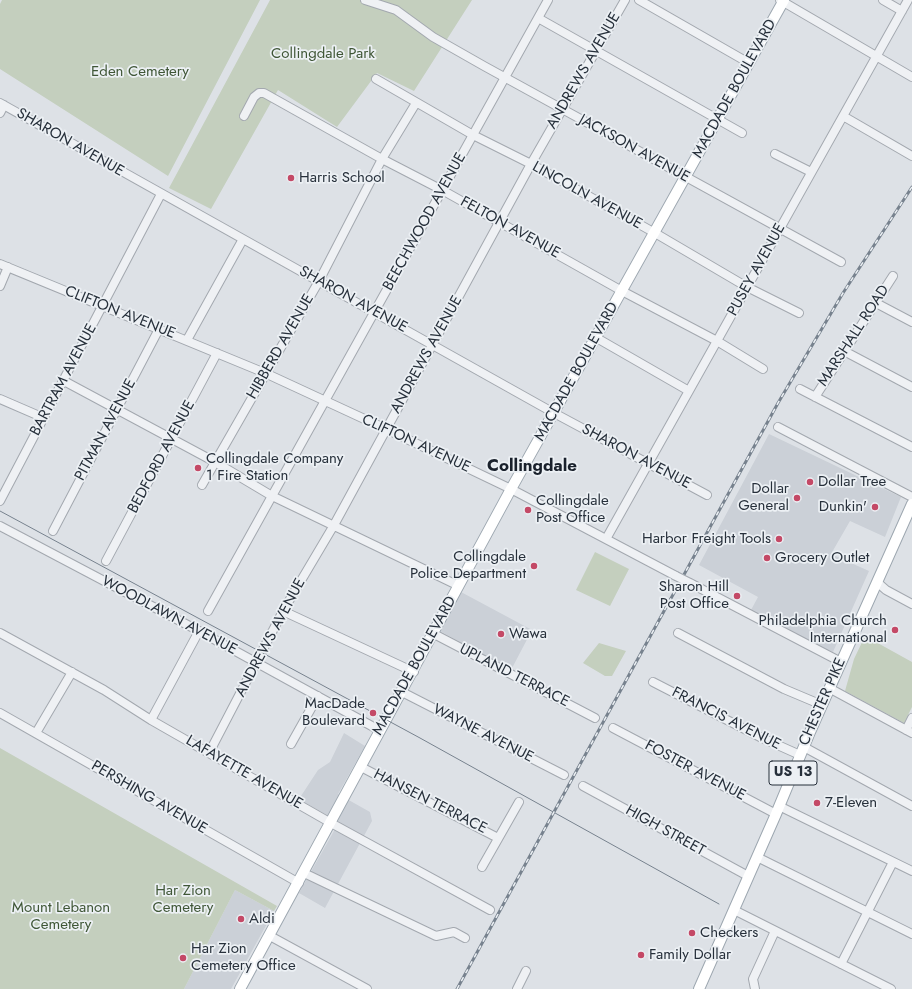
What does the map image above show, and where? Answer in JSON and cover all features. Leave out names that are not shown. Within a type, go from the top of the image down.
[{"type":"main road","name":"MACDADE BOULEVARD","points":[[270,936],[361,767],[379,730],[414,672],[511,488],[655,233],[782,1]]},
{"type":"main road","name":"CHESTER PIKE","points":[[699,989],[778,810],[829,688],[912,504]]},
{"type":"main road","points":[[240,989],[270,936]]},
{"type":"street","name":"JACKSON AVENUE","points":[[365,0],[396,10],[433,37],[562,110],[841,262]]},
{"type":"street","name":"BEECHWOOD AVENUE","points":[[208,611],[548,0]]},
{"type":"street","name":"ANDREWS AVENUE","points":[[209,753],[283,611],[334,526],[531,164],[625,0]]},
{"type":"street","points":[[639,0],[749,63]]},
{"type":"street","points":[[882,0],[902,11]]},
{"type":"street","name":"PUSEY AVENUE","points":[[606,540],[908,0]]},
{"type":"street","points":[[782,1],[912,77]]},
{"type":"street","points":[[538,18],[742,133]]},
{"type":"street","name":"LINCOLN AVENUE","points":[[376,79],[473,135],[531,164],[655,233],[747,287],[799,312]]},
{"type":"street","name":"FELTON AVENUE","points":[[244,116],[254,97],[259,93],[264,94],[442,190],[622,291],[717,341],[763,369]]},
{"type":"street","name":"HIBBERD AVENUE","points":[[202,485],[319,281],[382,159],[416,103]]},
{"type":"street","name":"SHARON AVENUE","points":[[1,107],[319,281],[554,413],[649,462],[707,495]]},
{"type":"street","points":[[843,116],[912,156]]},
{"type":"street","points":[[775,154],[811,172]]},
{"type":"street","name":"BARTRAM AVENUE","points":[[0,501],[161,194]]},
{"type":"street","points":[[187,340],[243,239]]},
{"type":"street","name":"CLIFTON AVENUE","points":[[0,264],[265,373],[324,402],[386,429],[511,488],[606,540],[841,662]]},
{"type":"street","points":[[0,286],[8,267]]},
{"type":"street","name":"MARSHALL ROAD","points":[[815,397],[893,276]]},
{"type":"street","points":[[876,303],[912,322]]},
{"type":"street","name":"PITMAN AVENUE","points":[[53,530],[159,330]]},
{"type":"street","points":[[595,337],[689,391]]},
{"type":"street","points":[[844,351],[912,387]]},
{"type":"street","name":"BEDFORD AVENUE","points":[[106,561],[217,353]]},
{"type":"street","points":[[64,381],[215,462],[272,496],[459,586]]},
{"type":"street","points":[[800,389],[912,447]]},
{"type":"street","points":[[0,399],[44,418]]},
{"type":"street","points":[[778,427],[912,497]]},
{"type":"street","name":"WOODLAWN AVENUE","points":[[0,526],[199,630],[256,664],[379,730]]},
{"type":"street","points":[[876,582],[886,590],[912,604]]},
{"type":"street","points":[[283,611],[414,672]]},
{"type":"street","points":[[151,720],[199,630]]},
{"type":"street","name":"LAFAYETTE AVENUE","points":[[0,633],[104,690],[151,720],[330,823],[490,910]]},
{"type":"street","points":[[678,633],[784,689],[822,705]]},
{"type":"street","name":"UPLAND TERRACE","points":[[434,634],[595,718]]},
{"type":"street","points":[[36,733],[72,672]]},
{"type":"street","name":"FRANCIS AVENUE","points":[[653,682],[762,738],[802,751]]},
{"type":"street","points":[[829,688],[909,732],[912,718]]},
{"type":"street","name":"WAYNE AVENUE","points":[[402,692],[564,776]]},
{"type":"street","points":[[291,744],[318,696]]},
{"type":"street","name":"PERSHING AVENUE","points":[[0,713],[299,883]]},
{"type":"street","name":"FOSTER AVENUE","points":[[613,728],[778,810],[912,871]]},
{"type":"street","points":[[802,751],[912,806]]},
{"type":"street","name":"HANSEN TERRACE","points":[[361,767],[498,838]]},
{"type":"street","name":"HIGH STREET","points":[[582,786],[748,876]]},
{"type":"street","points":[[482,867],[519,802]]},
{"type":"street","points":[[757,857],[912,934]]},
{"type":"street","points":[[841,964],[893,862]]},
{"type":"street","points":[[304,873],[436,936],[454,932],[465,938]]},
{"type":"street","points":[[734,910],[891,989]]},
{"type":"street","points":[[755,989],[753,979],[775,931]]},
{"type":"street","points":[[270,936],[367,989]]},
{"type":"street","points":[[517,989],[526,971]]},
{"type":"shaded area","points":[[769,434],[901,497],[885,537],[850,521],[831,554],[869,571],[833,652],[798,636],[751,610],[758,597],[699,565]]},
{"type":"shaded area","points":[[461,592],[532,630],[511,670],[440,631]]},
{"type":"shaded area","points":[[344,733],[365,746],[338,794],[370,812],[372,821],[325,908],[299,893],[339,822],[299,799],[318,770],[330,762]]},
{"type":"shaded area","points":[[235,890],[274,911],[231,989],[184,989]]},
{"type":"green space","name":"Eden Cemetery","points":[[2,0],[260,0],[168,176],[0,69],[0,4]]},
{"type":"green space","name":"Collingdale Park","points":[[270,0],[472,0],[414,91],[377,73],[337,127],[278,90],[211,209],[169,188]]},
{"type":"green space","points":[[595,552],[629,569],[610,606],[576,590]]},
{"type":"green space","points":[[865,636],[912,662],[912,707],[904,723],[845,691],[854,659]]},
{"type":"green space","points":[[599,643],[626,651],[612,676],[605,676],[583,663]]},
{"type":"green space","points":[[0,748],[277,906],[274,911],[235,890],[184,989],[0,989]]},
{"type":"tram line","points":[[0,511],[420,738],[719,904]]},
{"type":"railway","points":[[457,989],[778,403],[843,293],[912,187]]},
{"type":"place","name":"Harris School","points":[[291,178]]},
{"type":"place","name":"Collingdale Company 1 Fire Station","points":[[198,468]]},
{"type":"place","name":"Dollar Tree","points":[[810,482]]},
{"type":"place","name":"Dollar General","points":[[797,498]]},
{"type":"place","name":"Dunkin'","points":[[875,507]]},
{"type":"place","name":"Collingdale Post Office","points":[[528,510]]},
{"type":"place","name":"Harbor Freight Tools","points":[[779,539]]},
{"type":"place","name":"Grocery Outlet","points":[[767,558]]},
{"type":"place","name":"Collingdale Police Department","points":[[534,566]]},
{"type":"place","name":"Sharon Hill Post Office","points":[[737,596]]},
{"type":"place","name":"Philadelphia Church International","points":[[895,630]]},
{"type":"place","name":"Wawa","points":[[501,634]]},
{"type":"place","name":"MacDade Boulevard","points":[[373,713]]},
{"type":"place","name":"7-Eleven","points":[[817,803]]},
{"type":"place","name":"Aldi","points":[[241,919]]},
{"type":"place","name":"Checkers","points":[[692,933]]},
{"type":"place","name":"Family Dollar","points":[[641,955]]},
{"type":"place","name":"Har Zion Cemetery Office","points":[[183,958]]},
{"type":"district","name":"Collingdale","points":[[532,467]]},
{"type":"park label","name":"Har Zion Cemetery","points":[[183,900]]},
{"type":"park label","name":"Mount Lebanon Cemetery","points":[[61,916]]}]
